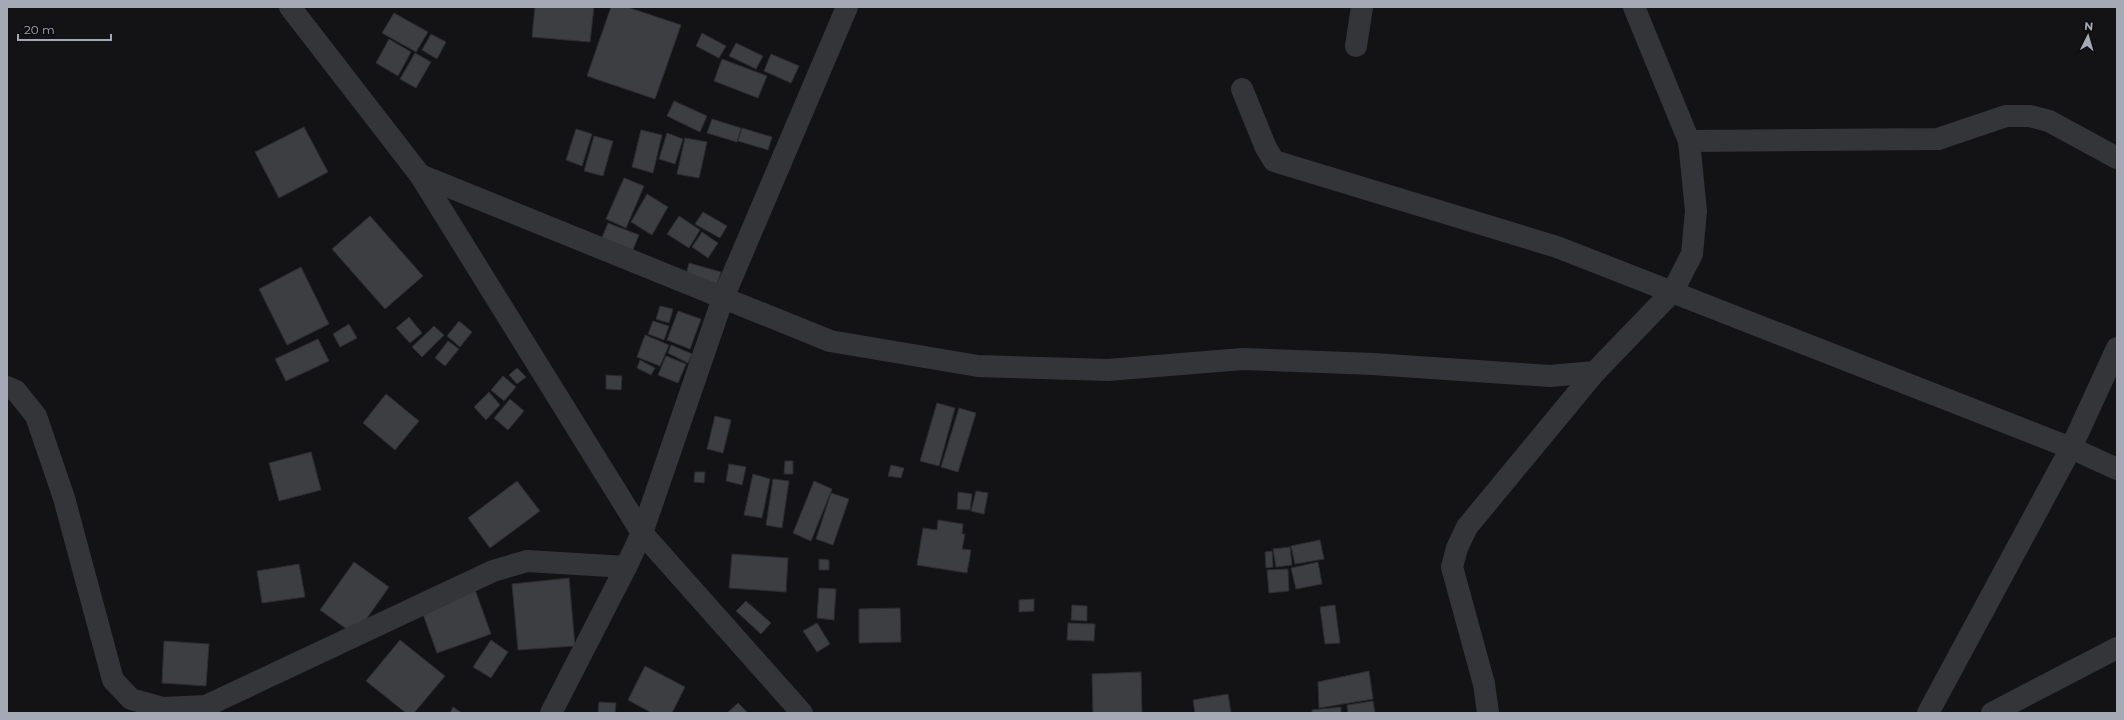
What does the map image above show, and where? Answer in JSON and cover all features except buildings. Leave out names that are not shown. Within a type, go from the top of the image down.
[{"type":"street","points":[[290,7],[420,175],[642,532],[802,713]]},
{"type":"street","points":[[551,713],[626,567],[642,532],[723,298],[847,7]]},
{"type":"street","points":[[1356,46],[1362,7]]},
{"type":"street","points":[[1488,713],[1484,684],[1452,567],[1467,527],[1595,372],[1673,291],[1692,254],[1696,211],[1689,141],[1634,7]]},
{"type":"street","points":[[1242,89],[1266,148],[1274,161],[1557,246],[2071,448],[2117,469]]},
{"type":"street","points":[[1689,141],[1938,139],[2006,116],[2030,116],[2050,121],[2117,158]]},
{"type":"street","points":[[420,175],[830,341],[978,366],[1108,370],[1242,359],[1550,376],[1595,372]]},
{"type":"street","points":[[1928,713],[2071,448],[2117,348]]},
{"type":"street","points":[[7,387],[16,391],[36,416],[64,498],[113,680],[131,699],[163,708],[206,706],[493,571],[527,561],[626,567]]},
{"type":"street","points":[[1992,713],[2117,648]]}]
